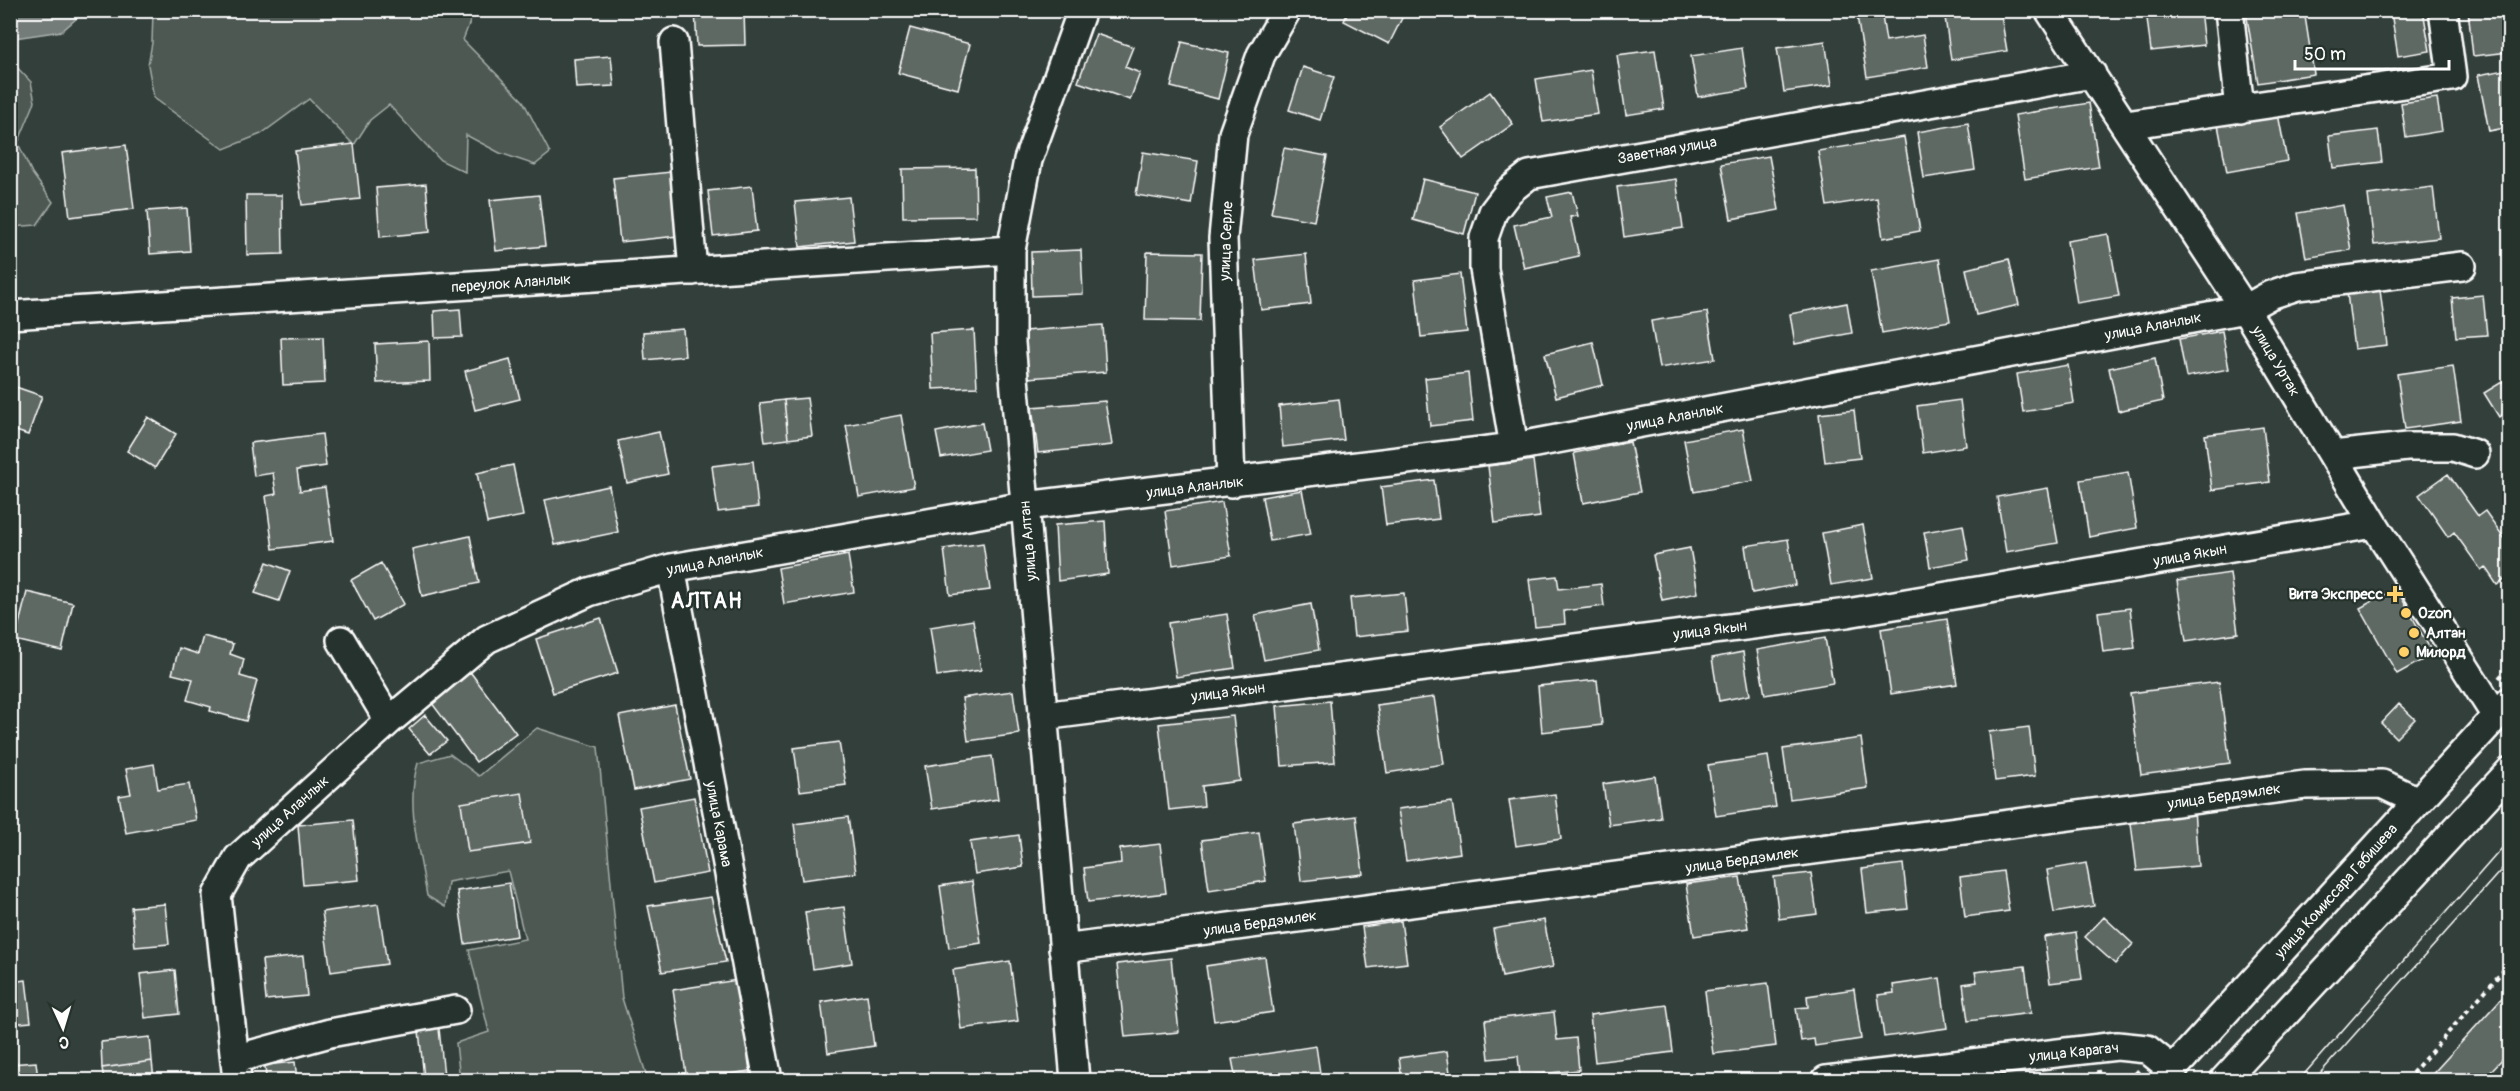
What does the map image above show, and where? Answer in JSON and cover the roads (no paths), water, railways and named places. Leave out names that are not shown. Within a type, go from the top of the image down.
[{"type":"street","name":"улица Алтан","points":[[1075,1080],[1011,343],[1011,250],[1028,160],[1082,10]]},
{"type":"street","name":"улица Серле","points":[[1231,483],[1223,238],[1233,134],[1261,55],[1287,10]]},
{"type":"street","name":"улица Уртак","points":[[2049,10],[2245,309],[2374,524],[2503,708]]},
{"type":"street","points":[[2229,10],[2241,109]]},
{"type":"street","points":[[2126,125],[2452,77],[2443,10]]},
{"type":"street","points":[[674,42],[693,271]]},
{"type":"street","name":"Заветная улица","points":[[1514,447],[1484,269],[1484,238],[1493,212],[1509,191],[1529,175],[2092,74]]},
{"type":"street","name":"переулок Аланлык","points":[[10,315],[1011,250]]},
{"type":"street","name":"улица Аланлык","points":[[236,1070],[217,895],[238,858],[389,721],[487,639],[589,592],[671,568],[1025,506],[1231,483],[1514,447],[2245,309],[2270,295],[2297,286],[2462,266]]},
{"type":"street","points":[[2333,455],[2407,447],[2453,447],[2475,454]]},
{"type":"street","name":"улица Якын","points":[[1043,716],[1847,613],[2374,524]]},
{"type":"street","name":"улица Карама","points":[[671,568],[768,1080]]},
{"type":"street","points":[[341,640],[389,721]]},
{"type":"street","name":"улица Комиссара Габишева","points":[[2168,1075],[2503,708]]},
{"type":"street","points":[[2223,1080],[2510,771]]},
{"type":"street","name":"улица Бердэмлек","points":[[1063,949],[2305,785],[2382,784],[2418,801]]},
{"type":"street","points":[[236,1070],[330,1033],[456,1010]]},
{"type":"street","name":"улица Карагач","points":[[1826,1080],[2117,1046],[2147,1049],[2168,1075]]},
{"type":"tram line","points":[[2299,1080],[2510,839]]},
{"type":"tram line","points":[[2314,1080],[2510,860]]},
{"type":"place","name":"Вита Экспресс","points":[[2395,594]]},
{"type":"place","name":"Ozon","points":[[2406,613]]},
{"type":"place","name":"Алтан","points":[[2414,633]]},
{"type":"place","name":"Милорд","points":[[2404,652]]},
{"type":"district","name":"АЛТАН","points":[[707,601]]}]
